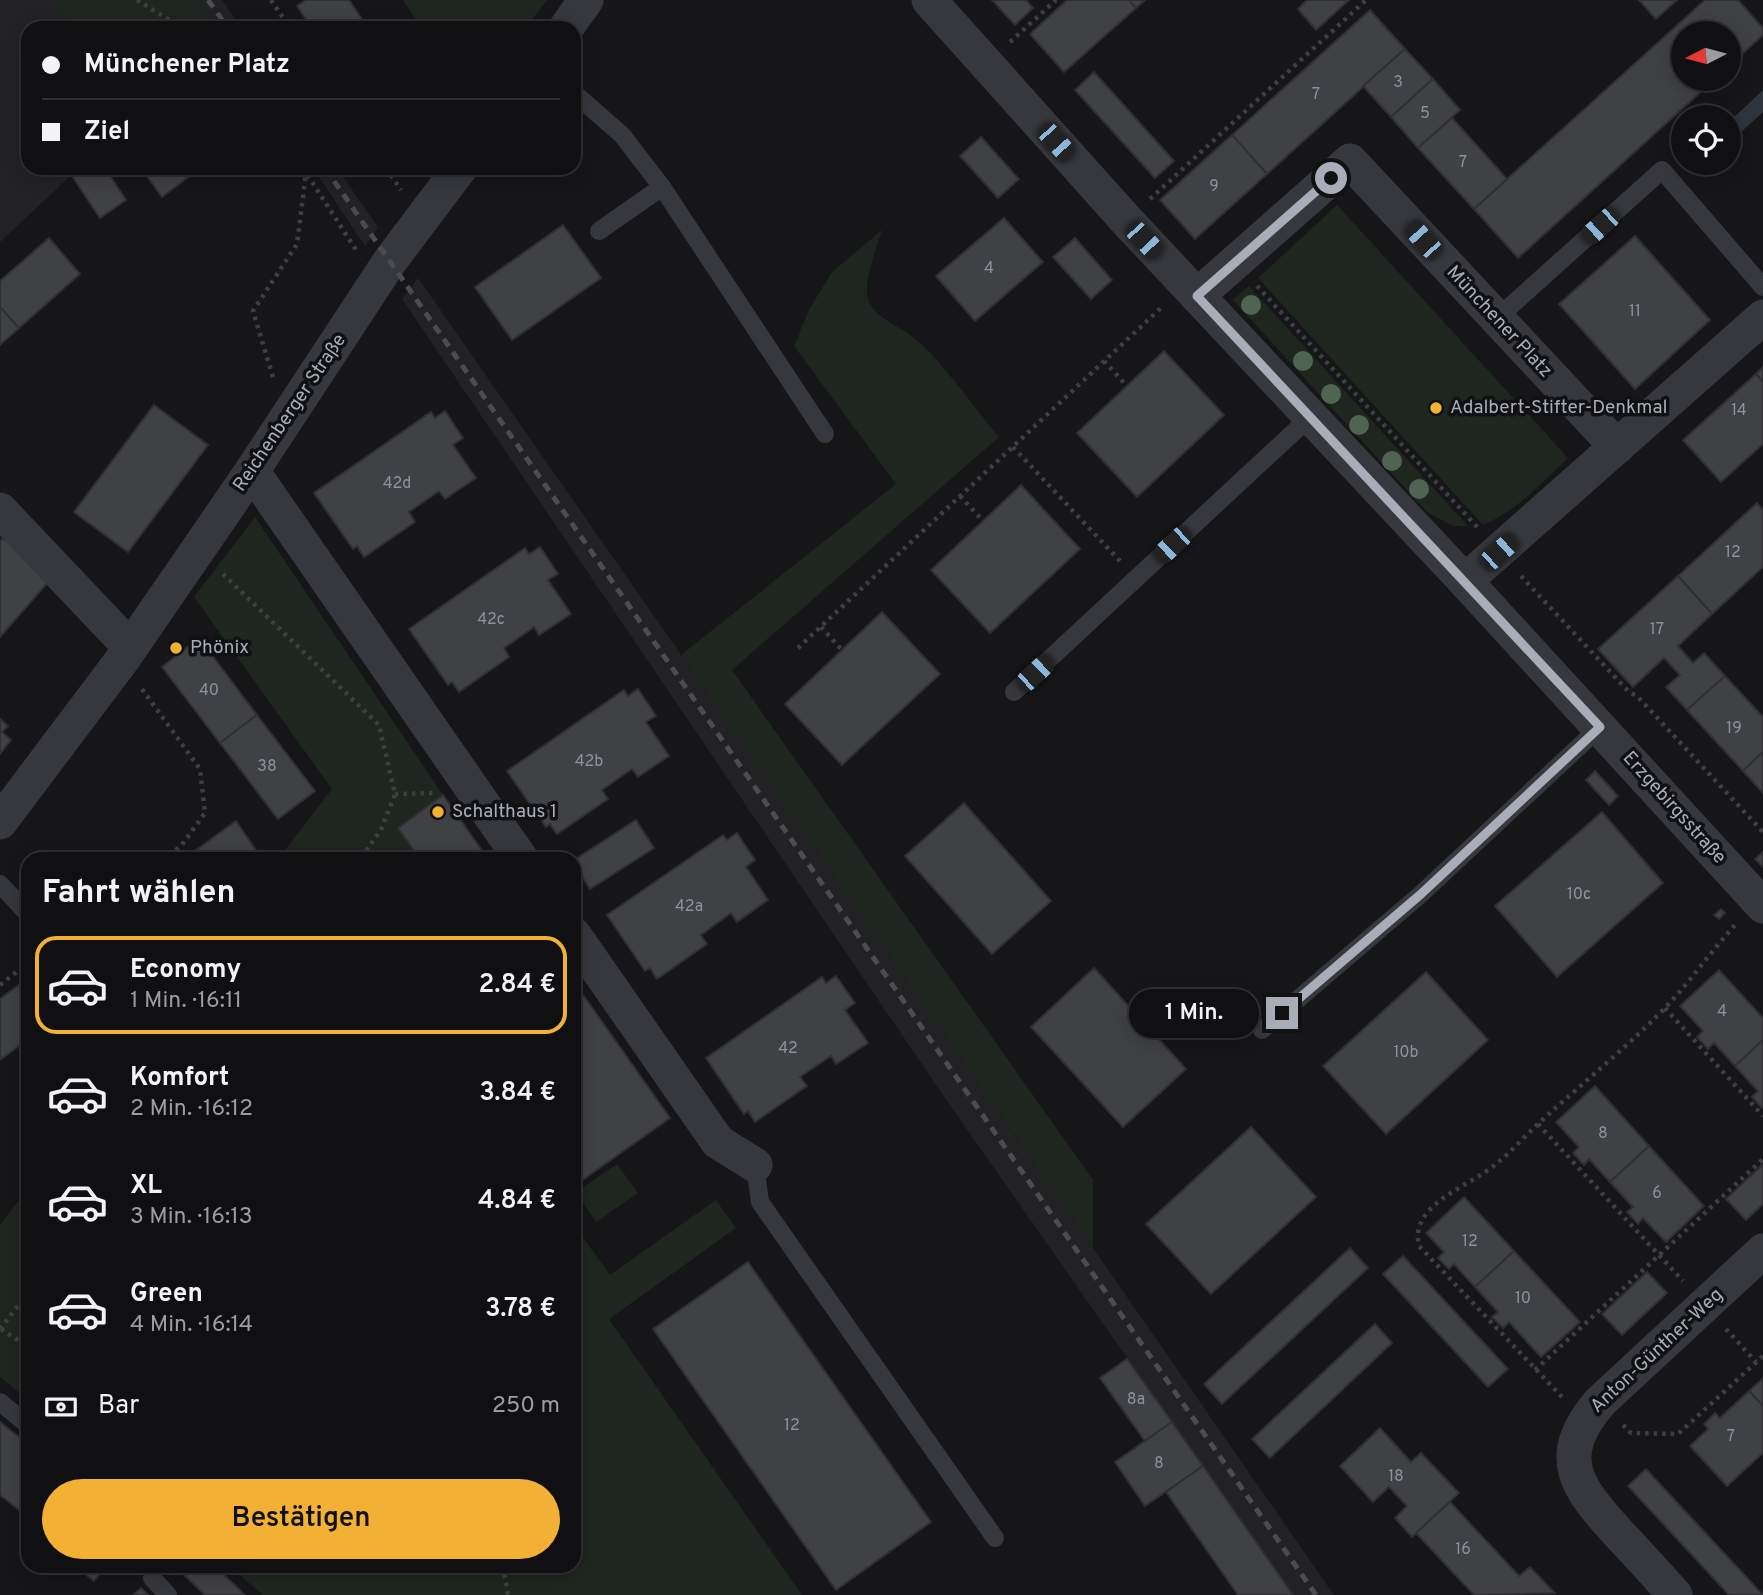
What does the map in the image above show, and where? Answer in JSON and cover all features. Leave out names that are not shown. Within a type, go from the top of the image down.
[{"type":"street","points":[[571,21],[586,0]]},
{"type":"street","name":"Erzgebirgsstraße","points":[[929,0],[1126,221],[1465,581],[1761,904]]},
{"type":"street","name":"Münchener Platz","points":[[1192,290],[1350,161],[1617,447]]},
{"type":"street","name":"Reichenberger Straße","points":[[0,822],[126,654],[252,471],[376,282],[455,175]]},
{"type":"street","points":[[1465,581],[1763,317]]},
{"type":"street","points":[[252,471],[516,852]]},
{"type":"street","points":[[0,510],[126,654]]},
{"type":"street","points":[[581,945],[718,1142],[755,1165]]},
{"type":"street","name":"Anton-Günther-Weg","points":[[1675,1595],[1594,1507],[1579,1484],[1574,1466],[1574,1449],[1592,1411],[1763,1251]]},
{"type":"lane","points":[[581,99],[622,135],[662,187],[825,434]]},
{"type":"lane","points":[[1496,319],[1662,170],[1763,287]]},
{"type":"lane","points":[[599,231],[662,187]]},
{"type":"lane","points":[[1014,692],[1310,416]]},
{"type":"lane","points":[[1262,1030],[1421,894],[1600,727]]},
{"type":"lane","points":[[0,884],[21,907]]},
{"type":"lane","points":[[755,1165],[760,1202],[995,1538]]},
{"type":"lane","points":[[0,1402],[21,1419]]},
{"type":"lane","points":[[152,1578],[168,1595]]},
{"type":"path","points":[[137,0],[171,21]]},
{"type":"path","points":[[271,0],[285,21]]},
{"type":"path","points":[[986,63],[1056,0]]},
{"type":"path","points":[[1126,221],[1366,0]]},
{"type":"path","points":[[275,383],[253,311],[297,244],[304,175]]},
{"type":"path","points":[[308,175],[376,282]]},
{"type":"path","points":[[798,648],[1104,361],[1192,290]]},
{"type":"path","points":[[1104,361],[1127,386]]},
{"type":"path","points":[[1013,447],[1136,578]]},
{"type":"path","points":[[960,496],[983,521]]},
{"type":"path","points":[[197,550],[379,725],[395,794],[381,830],[365,852]]},
{"type":"path","points":[[821,627],[842,650]]},
{"type":"path","points":[[126,654],[200,769],[205,814],[181,846],[173,852]]},
{"type":"path","points":[[1761,904],[1734,927],[1665,1008],[1618,1054],[1498,1163],[1478,1179],[1428,1209],[1416,1233],[1419,1246],[1535,1370],[1592,1411],[1631,1433],[1678,1434],[1763,1356]]},
{"type":"path","points":[[0,985],[21,968]]},
{"type":"path","points":[[1665,1008],[1763,1116]]},
{"type":"path","points":[[1538,1124],[1756,1362]]},
{"type":"path","points":[[1535,1370],[1763,1159]]},
{"type":"path","points":[[21,1302],[1,1329],[21,1342]]},
{"type":"path","points":[[504,1573],[508,1595]]},
{"type":"shaded area","points":[[0,0],[51,0],[68,21],[21,21],[21,175],[72,175],[0,242]]},
{"type":"shaded area","points":[[51,0],[199,0],[214,21],[68,21]]},
{"type":"shaded area","points":[[199,0],[222,0],[237,21],[214,21]]},
{"type":"shaded area","points":[[403,0],[547,0],[531,21],[417,21]]},
{"type":"shaded area","points":[[1763,90],[1763,112],[1741,132],[1741,111]]},
{"type":"shaded area","points":[[318,175],[342,175],[378,227],[365,246]]},
{"type":"shaded area","points":[[1337,205],[1568,458],[1528,496],[1483,525],[1258,278]]},
{"type":"shaded area","points":[[882,230],[867,284],[871,306],[925,348],[999,437],[732,670],[1093,1180],[1093,1248],[681,655],[896,484],[794,346],[810,308],[832,272]]},
{"type":"shaded area","points":[[418,278],[1334,1595],[1293,1595],[936,1085],[402,299]]},
{"type":"shaded area","points":[[1249,286],[1468,526],[1453,526],[1427,512],[1233,300]]},
{"type":"shaded area","points":[[255,517],[443,795],[398,828],[415,852],[283,852],[332,789],[194,597]]},
{"type":"shaded area","points":[[617,1164],[638,1193],[596,1222],[581,1200],[581,1189]]},
{"type":"shaded area","points":[[21,1197],[21,1394],[0,1377],[0,1225]]},
{"type":"shaded area","points":[[716,1200],[736,1228],[609,1319],[802,1595],[263,1595],[237,1573],[581,1573],[581,1235],[610,1275]]},
{"type":"building","points":[[306,0],[349,0],[363,21],[307,21],[297,6]]},
{"type":"building","points":[[992,0],[1026,0],[1033,8],[1015,25]]},
{"type":"building","points":[[1067,0],[1129,0],[1136,8],[1064,72],[1030,34]]},
{"type":"building","points":[[1129,0],[1145,0],[1136,8]]},
{"type":"building","points":[[1307,0],[1349,0],[1316,30],[1298,9]]},
{"type":"building","points":[[1639,0],[1677,0],[1656,19]]},
{"type":"building","points":[[1705,0],[1738,0],[1763,28],[1763,35],[1741,55],[1741,21],[1682,21]]},
{"type":"building","points":[[1370,10],[1405,49],[1267,174],[1232,135]]},
{"type":"building","points":[[1671,31],[1671,91],[1702,91],[1686,105],[1671,105],[1671,119],[1518,258],[1474,209]]},
{"type":"building","points":[[1405,49],[1433,79],[1391,117],[1363,86]]},
{"type":"building","points":[[1094,72],[1174,161],[1155,178],[1075,90]]},
{"type":"building","points":[[1433,79],[1460,110],[1418,148],[1391,117]]},
{"type":"building","points":[[1452,118],[1507,179],[1474,209],[1418,148]]},
{"type":"building","points":[[1232,135],[1267,174],[1195,239],[1160,200]]},
{"type":"building","points":[[981,137],[1019,179],[998,198],[960,156]]},
{"type":"building","points":[[110,175],[126,200],[100,218],[72,176]]},
{"type":"building","points":[[146,175],[191,175],[162,197]]},
{"type":"building","points":[[1004,218],[1043,262],[975,321],[936,276]]},
{"type":"building","points":[[563,225],[601,278],[512,340],[475,287]]},
{"type":"building","points":[[1635,236],[1710,320],[1635,389],[1559,304]]},
{"type":"building","points":[[49,238],[80,274],[19,328],[0,307],[0,281]]},
{"type":"building","points":[[1075,238],[1112,280],[1091,299],[1053,257]]},
{"type":"building","points":[[0,307],[19,328],[0,345]]},
{"type":"building","points":[[1164,351],[1224,415],[1137,497],[1077,433]]},
{"type":"building","points":[[1763,367],[1763,382],[1756,374]]},
{"type":"building","points":[[1756,374],[1763,382],[1763,444],[1721,482],[1683,440]]},
{"type":"building","points":[[154,405],[208,445],[128,552],[74,512]]},
{"type":"building","points":[[445,411],[463,438],[453,445],[476,478],[445,499],[439,491],[409,512],[415,522],[364,557],[357,546],[353,549],[314,493],[431,412],[435,418]]},
{"type":"building","points":[[1021,485],[1080,549],[990,633],[931,570]]},
{"type":"building","points":[[1757,503],[1763,510],[1763,567],[1712,614],[1678,576]]},
{"type":"building","points":[[3,538],[50,580],[0,637],[0,541]]},
{"type":"building","points":[[540,547],[558,574],[548,580],[571,614],[539,635],[534,627],[504,648],[509,657],[459,692],[452,682],[448,685],[409,629],[525,548],[529,554]]},
{"type":"building","points":[[1678,576],[1712,614],[1678,646],[1693,663],[1704,653],[1725,676],[1687,710],[1666,687],[1680,675],[1664,658],[1633,687],[1598,649]]},
{"type":"building","points":[[882,612],[940,674],[842,765],[785,704]]},
{"type":"building","points":[[199,638],[257,715],[220,743],[162,667]]},
{"type":"building","points":[[1725,676],[1763,717],[1763,752],[1743,771],[1687,710]]},
{"type":"building","points":[[638,689],[656,716],[646,722],[669,756],[638,777],[632,769],[602,790],[608,799],[557,834],[550,824],[546,827],[507,771],[624,690],[628,696]]},
{"type":"building","points":[[257,715],[315,791],[278,819],[220,743]]},
{"type":"building","points":[[0,719],[8,726],[2,732],[11,740],[0,754]]},
{"type":"building","points":[[1763,752],[1763,793],[1743,771]]},
{"type":"building","points":[[1595,771],[1618,796],[1609,805],[1586,780]]},
{"type":"building","name":"Schalthaus 1","points":[[443,795],[483,852],[415,852],[398,828]]},
{"type":"building","points":[[964,803],[1051,901],[992,954],[905,856]]},
{"type":"building","points":[[1602,812],[1663,883],[1557,977],[1495,906]]},
{"type":"building","points":[[636,820],[654,848],[590,889],[581,875],[581,855]]},
{"type":"building","points":[[236,821],[257,852],[194,852]]},
{"type":"building","points":[[737,833],[755,860],[746,867],[768,900],[737,922],[731,913],[701,935],[707,944],[657,979],[650,968],[645,971],[607,915],[723,835],[727,840]]},
{"type":"building","points":[[1763,852],[1763,867],[1755,859]]},
{"type":"building","points":[[1721,909],[1725,913],[1719,919],[1714,915]]},
{"type":"building","points":[[1094,968],[1186,1069],[1123,1127],[1031,1027]]},
{"type":"building","points":[[1719,970],[1763,1018],[1763,1040],[1735,1066],[1714,1043],[1708,1049],[1697,1037],[1703,1031],[1680,1006]]},
{"type":"building","points":[[1426,972],[1488,1040],[1386,1134],[1323,1066]]},
{"type":"building","points":[[836,976],[855,1003],[845,1010],[868,1043],[836,1064],[831,1056],[800,1077],[807,1086],[755,1122],[748,1111],[744,1114],[706,1058],[822,977],[826,983]]},
{"type":"building","points":[[21,983],[21,1044],[0,1060],[0,999]]},
{"type":"building","points":[[581,992],[670,1118],[581,1181]]},
{"type":"building","points":[[1763,1040],[1762,1108],[1752,1097],[1758,1091],[1735,1066]]},
{"type":"building","points":[[1595,1086],[1649,1146],[1610,1182],[1589,1159],[1584,1165],[1573,1153],[1579,1147],[1556,1122]]},
{"type":"building","points":[[1251,1127],[1316,1197],[1211,1294],[1146,1224]]},
{"type":"building","points":[[1649,1146],[1704,1206],[1666,1242],[1643,1218],[1638,1224],[1627,1212],[1633,1207],[1610,1182]]},
{"type":"building","points":[[1763,1164],[1763,1204],[1746,1220],[1726,1199]]},
{"type":"building","points":[[1464,1197],[1514,1251],[1475,1287],[1454,1264],[1449,1269],[1438,1258],[1444,1252],[1426,1233]]},
{"type":"building","points":[[1350,1248],[1368,1268],[1222,1404],[1204,1384]]},
{"type":"building","points":[[1514,1251],[1580,1322],[1541,1357],[1509,1322],[1503,1328],[1492,1317],[1498,1312],[1475,1287]]},
{"type":"building","points":[[1403,1256],[1508,1369],[1488,1387],[1383,1274]]},
{"type":"building","points":[[748,1262],[931,1522],[836,1590],[653,1329]]},
{"type":"building","points":[[1647,1272],[1667,1293],[1622,1335],[1602,1314]]},
{"type":"building","points":[[1375,1324],[1392,1343],[1270,1458],[1252,1439]]},
{"type":"building","points":[[1127,1359],[1172,1422],[1145,1441],[1100,1378]]},
{"type":"building","points":[[1763,1378],[1763,1406],[1749,1391]]},
{"type":"building","points":[[1749,1391],[1763,1406],[1763,1453],[1727,1486],[1690,1446],[1708,1429],[1704,1424],[1715,1413],[1720,1418]]},
{"type":"building","points":[[0,1422],[21,1438],[21,1512],[0,1495]]},
{"type":"building","points":[[1172,1422],[1203,1466],[1145,1506],[1115,1462]]},
{"type":"building","points":[[1380,1428],[1411,1462],[1421,1453],[1459,1493],[1412,1537],[1395,1518],[1407,1506],[1389,1487],[1373,1502],[1340,1466]]},
{"type":"building","points":[[1203,1466],[1293,1595],[1238,1595],[1166,1492]]},
{"type":"building","points":[[1646,1469],[1763,1595],[1729,1595],[1628,1486]]},
{"type":"building","points":[[1450,1502],[1519,1576],[1530,1567],[1555,1593],[1474,1595],[1416,1533]]},
{"type":"building","points":[[84,1573],[100,1573],[94,1581]]},
{"type":"building","points":[[182,1573],[222,1573],[245,1595],[205,1595]]},
{"type":"building","points":[[141,1588],[148,1595],[133,1595]]},
{"type":"railway","points":[[208,0],[223,21]]},
{"type":"railway","points":[[330,175],[1316,1595]]},
{"type":"place","name":"Adalbert-Stifter-Denkmal","points":[[1436,408]]},
{"type":"place","name":"Phönix","points":[[176,648]]},
{"type":"place","name":"Schalthaus 1","points":[[438,812]]},
{"type":"route","points":[[1282,1013],[1421,894],[1600,727],[1197,296],[1331,178]]}]
